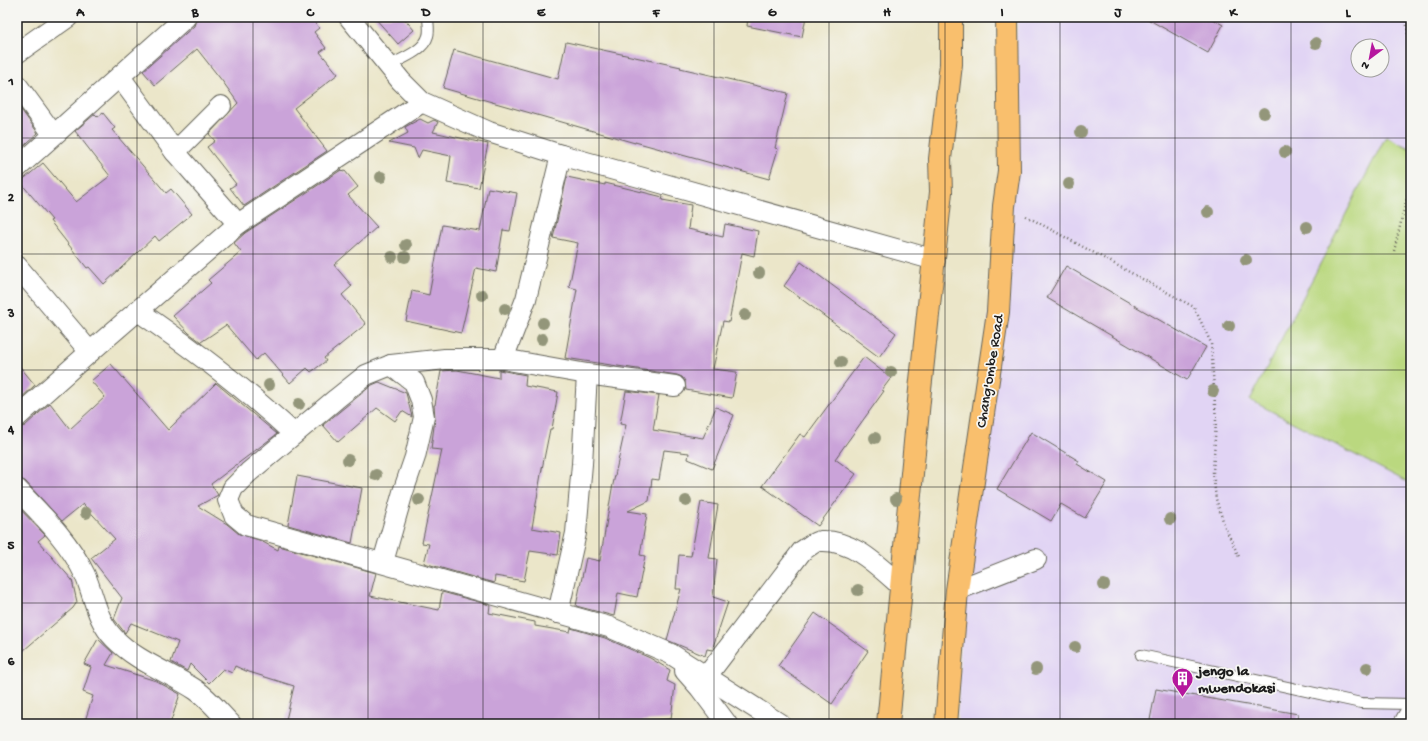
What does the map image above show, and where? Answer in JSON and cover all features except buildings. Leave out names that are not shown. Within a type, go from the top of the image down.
[{"type":"main road","points":[[888,724],[920,390],[935,260],[941,192],[940,159],[951,64],[951,17]]},
{"type":"main road","name":"Chang'ombe Road","points":[[946,724],[957,590],[998,312],[1004,206],[1009,171],[1007,17]]},
{"type":"street","points":[[17,53],[68,17]]},
{"type":"street","points":[[17,168],[186,17]]},
{"type":"street","points":[[349,17],[388,66],[422,102],[489,132],[561,155],[935,260]]},
{"type":"street","points":[[120,77],[175,152],[238,224]]},
{"type":"street","points":[[17,85],[54,134]]},
{"type":"street","points":[[17,417],[238,224],[422,102]]},
{"type":"street","points":[[175,152],[221,106]]},
{"type":"street","points":[[503,359],[526,299],[561,155]]},
{"type":"street","points":[[17,266],[90,352]]},
{"type":"street","points":[[138,311],[260,402],[294,434]]},
{"type":"street","points":[[675,386],[587,374],[503,359],[445,359],[391,366],[366,375],[294,434],[249,472],[233,488],[228,500],[234,515],[246,525],[333,551],[383,562],[609,627],[671,654],[780,724]]},
{"type":"street","points":[[383,562],[403,492],[415,457],[424,418],[421,400],[414,382],[391,366]]},
{"type":"street","points":[[558,613],[576,533],[582,464],[587,374]]},
{"type":"street","points":[[17,489],[62,539],[76,558],[85,575],[102,622],[113,638],[138,658],[196,691],[231,724]]},
{"type":"street","points":[[706,677],[802,551],[819,541],[841,544],[864,554],[902,587]]},
{"type":"street","points":[[957,590],[1036,559]]},
{"type":"street","points":[[671,654],[700,688],[722,721]]},
{"type":"lane","points":[[388,66],[412,53],[426,40],[428,36],[428,17]]},
{"type":"lane","points":[[1141,655],[1361,703],[1410,702],[1398,724]]},
{"type":"path","points":[[1406,17],[1408,22],[1411,60]]},
{"type":"path","points":[[1394,251],[1411,181]]},
{"type":"path","points":[[1004,206],[1033,220],[1194,307],[1211,342],[1216,421],[1213,472],[1216,499],[1223,521],[1240,558]]},
{"type":"shaded area","points":[[1018,17],[1411,17],[1411,724],[957,724],[962,587]]},
{"type":"green space","points":[[1386,136],[1411,149],[1411,484],[1250,400]]},
{"type":"place","name":"jengo la mwendokasi","points":[[1183,698]]}]
